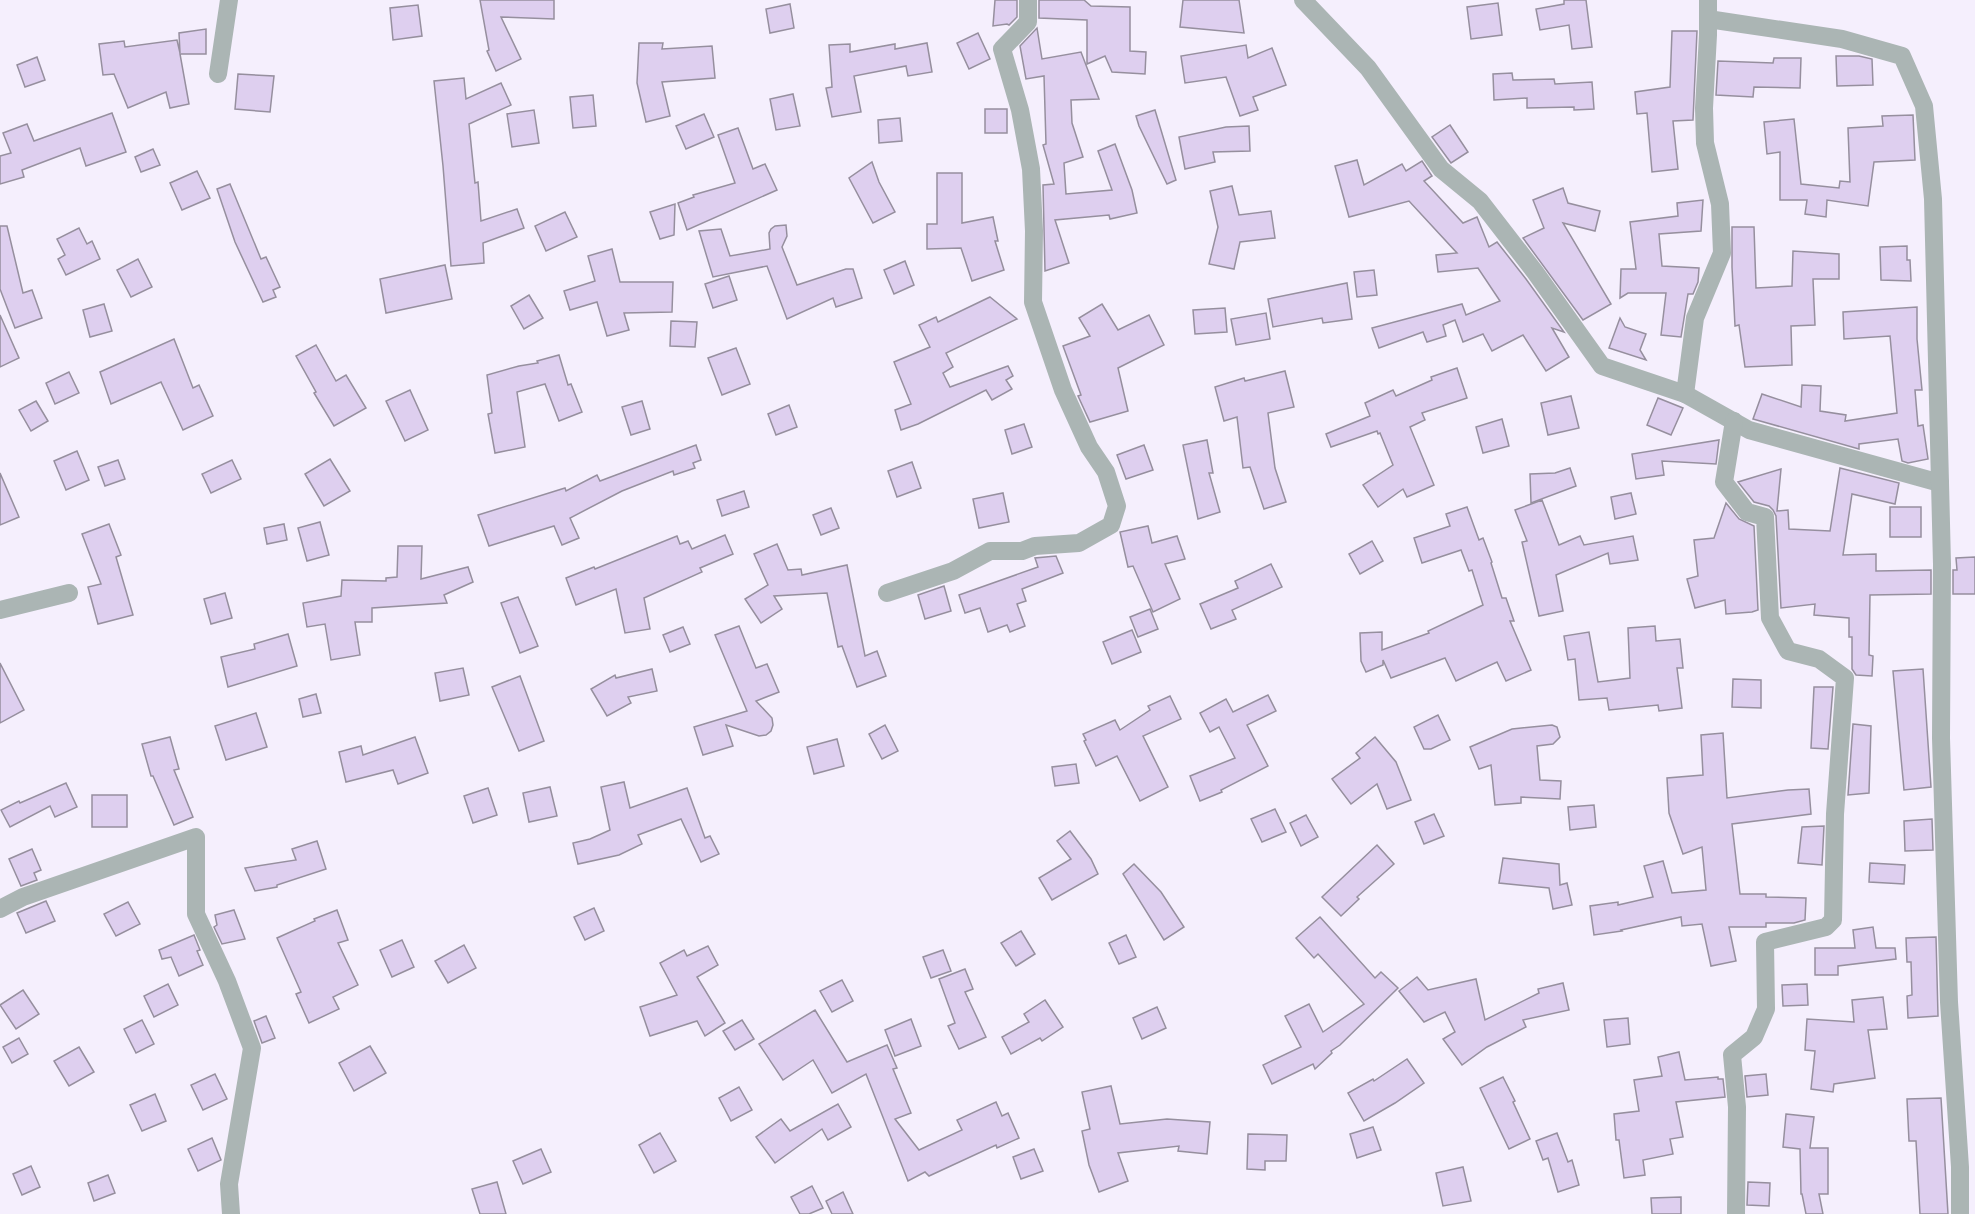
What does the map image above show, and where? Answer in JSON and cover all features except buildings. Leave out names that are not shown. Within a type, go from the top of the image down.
[{"type":"street","points":[[218,74],[229,0]]},
{"type":"street","points":[[887,593],[953,571],[990,551],[1022,551],[1035,546],[1079,543],[1111,525],[1117,506],[1106,472],[1089,447],[1064,390],[1033,302],[1034,231],[1031,169],[1020,110],[1002,50],[1028,22],[1028,0]]},
{"type":"street","points":[[1303,0],[1368,68],[1441,169],[1480,201],[1535,272],[1602,366],[1685,393],[1749,430],[1940,483]]},
{"type":"street","points":[[1685,393],[1695,318],[1722,253],[1720,204],[1705,143],[1708,0]]},
{"type":"street","points":[[1708,19],[1842,39],[1902,56],[1924,106],[1933,199],[1940,483],[1943,807],[1949,1002],[1960,1167],[1960,1214]]},
{"type":"street","points":[[1734,421],[1724,482],[1747,512],[1765,518],[1770,618],[1788,651],[1819,659],[1845,678],[1835,814],[1833,920],[1826,927],[1765,942],[1766,1009],[1754,1037],[1732,1054],[1737,1107],[1736,1214]]},
{"type":"street","points":[[0,610],[69,593]]},
{"type":"street","points":[[0,909],[22,897],[196,837],[196,914],[226,981],[252,1048],[229,1184],[231,1214]]}]
